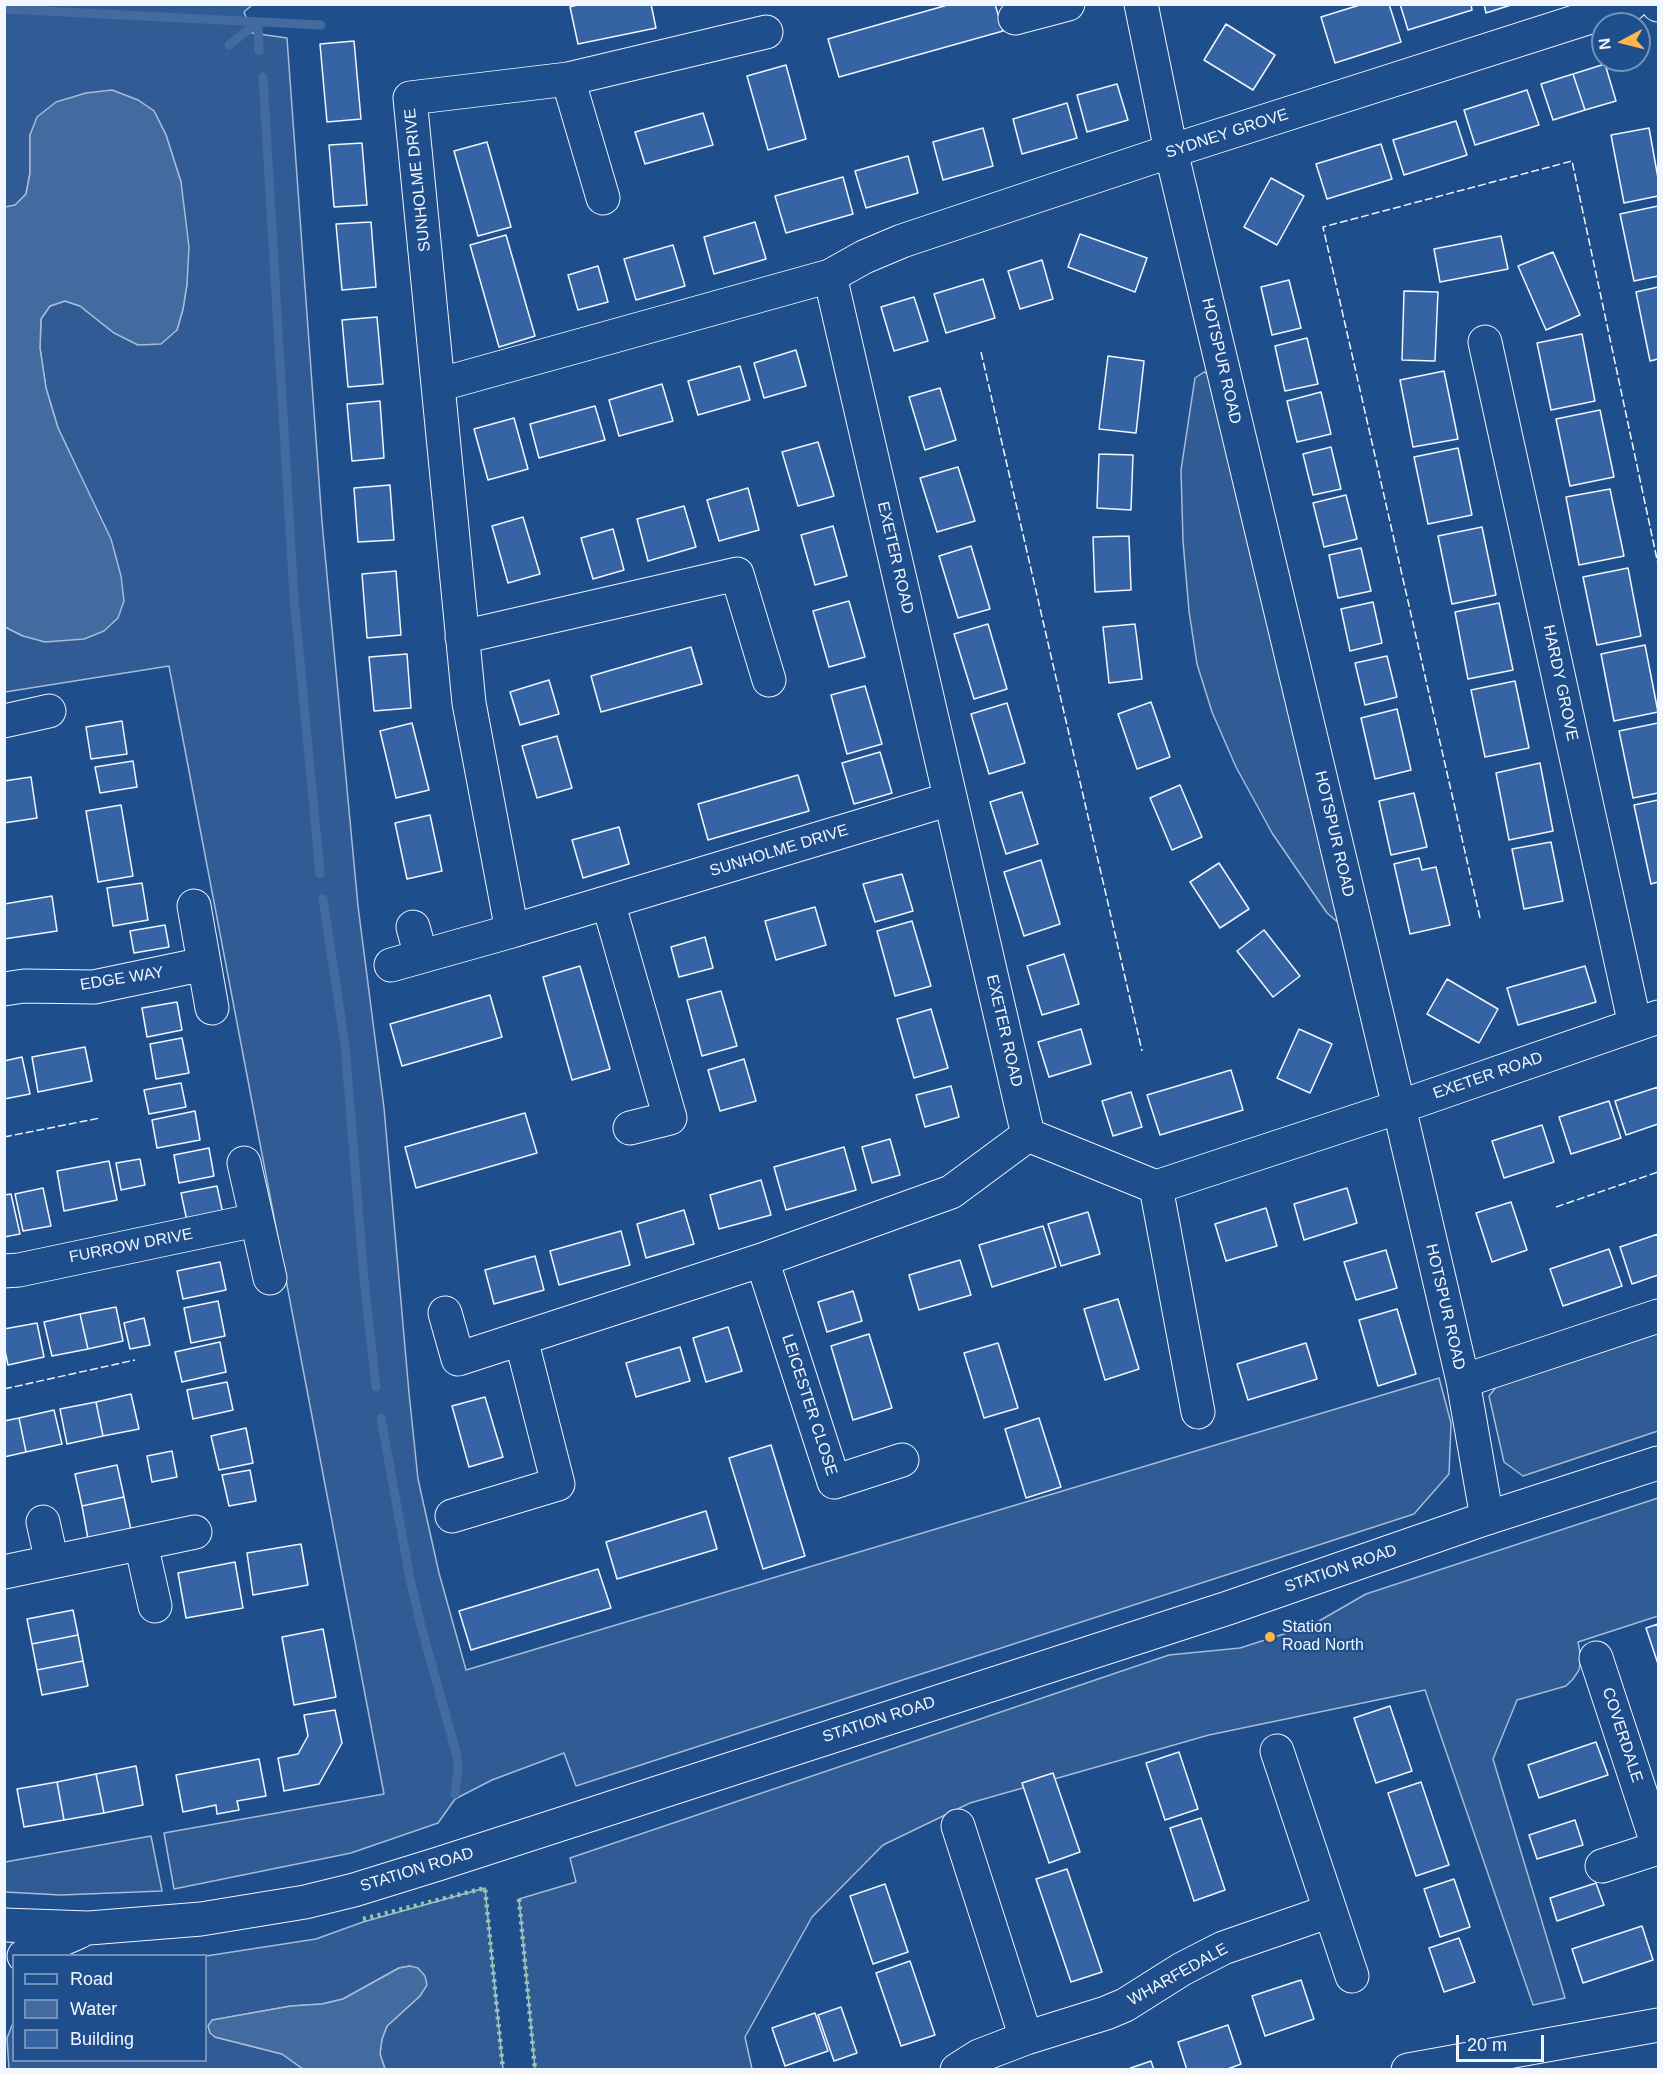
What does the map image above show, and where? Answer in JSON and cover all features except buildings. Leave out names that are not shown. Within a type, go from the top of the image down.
[{"type":"street","points":[[1015,18],[1068,4]]},
{"type":"street","name":"HOTSPUR ROAD","points":[[1141,4],[1171,152],[1399,1107],[1462,1382],[1487,1518]]},
{"type":"street","name":"SYDNEY GROVE","points":[[830,276],[864,257],[902,241],[1630,4]]},
{"type":"street","name":"SUNHOLME DRIVE","points":[[512,931],[469,703],[410,98],[568,79],[766,32]]},
{"type":"street","points":[[568,79],[603,198]]},
{"type":"street","points":[[438,385],[830,276]]},
{"type":"street","name":"EXETER ROAD","points":[[830,276],[1028,1135]]},
{"type":"street","name":"HARDY GROVE","points":[[1485,342],[1647,1021]]},
{"type":"street","points":[[462,638],[737,574],[769,680]]},
{"type":"street","points":[[4,721],[49,711]]},
{"type":"street","name":"SUNHOLME DRIVE","points":[[408,949],[512,931],[950,799]]},
{"type":"street","points":[[608,902],[670,1118],[630,1128]]},
{"type":"street","points":[[194,906],[212,1008]]},
{"type":"street","name":"EDGE WAY","points":[[4,989],[24,986],[94,987],[204,964]]},
{"type":"street","name":"EXETER ROAD","points":[[1156,1186],[1399,1107],[1647,1021]]},
{"type":"street","points":[[445,1313],[458,1359],[762,1260],[951,1192],[1028,1135],[1156,1186],[1198,1412]]},
{"type":"street","points":[[244,1163],[270,1278]]},
{"type":"street","name":"FURROW DRIVE","points":[[4,1271],[19,1270],[256,1220]]},
{"type":"street","name":"LEICESTER CLOSE","points":[[762,1260],[834,1482],[902,1460]]},
{"type":"street","points":[[1462,1382],[1659,1316]]},
{"type":"street","points":[[452,1516],[558,1484],[520,1339]]},
{"type":"street","name":"STATION ROAD","points":[[4,1925],[89,1928],[201,1919],[305,1902],[354,1890],[1228,1608],[1487,1518],[1659,1463]]},
{"type":"street","points":[[44,1522],[52,1562]]},
{"type":"street","points":[[4,1572],[195,1532]]},
{"type":"street","points":[[141,1544],[155,1606]]},
{"type":"street","name":"COVERDALE","points":[[1596,1658],[1659,1847],[1602,1866]]},
{"type":"street","points":[[1277,1751],[1352,1976]]},
{"type":"street","points":[[958,1826],[1026,2038]]},
{"type":"street","name":"WHARFEDALE","points":[[957,2070],[979,2056],[1026,2038],[1125,2006],[1182,1969],[1223,1948],[1330,1911]]},
{"type":"street","name":"STATION ROAD","points":[[29,1954],[89,1928]]},
{"type":"street","points":[[1408,2070],[1443,2066],[1659,2025]]},
{"type":"shaded area","points":[[5,5],[252,5],[244,12],[252,33],[287,38],[322,522],[358,906],[384,1108],[418,1479],[439,1573],[466,1670],[1439,1378],[1451,1423],[1449,1474],[1414,1514],[576,1786],[564,1753],[492,1780],[455,1799],[438,1823],[351,1853],[174,1889],[164,1833],[384,1794],[169,666],[5,692],[5,627],[23,636],[73,460],[58,428],[46,388],[40,348],[41,319],[50,306],[65,301],[80,306],[114,333],[177,330],[187,284],[181,182],[166,135],[154,111],[138,100],[30,135],[30,173],[26,194],[15,206],[5,207]]},
{"type":"shaded area","points":[[1204,372],[1217,379],[1341,925],[1327,913],[1272,833],[1236,767],[1212,712],[1197,664],[1189,611],[1183,541],[1181,470],[1195,378]]},
{"type":"shaded area","points":[[1658,1328],[1658,1431],[1523,1476],[1504,1462],[1489,1396],[1502,1380]]},
{"type":"shaded area","points":[[1658,1498],[1658,1616],[1578,1642],[1581,1658],[1579,1670],[1573,1679],[1566,1686],[1517,1700],[1493,1759],[1565,1998],[1533,2005],[1425,1690],[1209,1735],[970,1803],[883,1845],[812,1917],[745,2037],[752,2069],[535,2069],[519,1899],[576,1882],[570,1858],[1169,1655],[1240,1648],[1312,1625],[1366,1594]]},
{"type":"shaded area","points":[[151,1836],[162,1891],[61,1895],[5,1892],[5,1862]]},
{"type":"shaded area","points":[[485,1888],[503,2069],[385,2069],[380,2054],[387,2026],[420,1996],[410,1966],[399,1968],[343,1999],[213,2020],[215,2037],[282,2054],[303,2069],[9,2069],[7,2038],[12,2026],[12,2062],[207,2062],[207,1956],[316,1939],[363,1922]]},
{"type":"water","points":[[112,90],[138,100],[154,111],[166,135],[181,182],[189,247],[187,284],[177,330],[161,344],[138,345],[114,333],[80,306],[65,301],[50,306],[41,319],[40,348],[46,388],[58,428],[111,539],[121,576],[124,601],[118,618],[104,631],[84,639],[45,642],[23,636],[5,627],[5,207],[15,205],[26,194],[30,173],[30,135],[37,117],[56,102],[86,93]]},
{"type":"water","points":[[410,1966],[418,1968],[425,1976],[427,1985],[420,1996],[387,2026],[380,2054],[385,2069],[303,2069],[282,2054],[215,2037],[210,2033],[208,2026],[212,2020],[343,1999],[399,1968]]},
{"type":"waterway","points":[[4,9],[321,25]]},
{"type":"waterway","points":[[258,22],[259,51]]},
{"type":"waterway","points":[[229,45],[258,22]]},
{"type":"waterway","points":[[263,77],[294,598],[320,874]]},
{"type":"waterway","points":[[323,899],[345,1045],[364,1279],[376,1387]]},
{"type":"waterway","points":[[381,1418],[410,1579],[457,1756],[455,1794]]},
{"type":"hedge","points":[[363,1919],[485,1888],[503,2070]]},
{"type":"hedge","points":[[519,1899],[535,2070]]},
{"type":"fence","points":[[1480,918],[1323,227],[1572,161],[1658,564]]},
{"type":"fence","points":[[981,352],[1142,1051]]},
{"type":"fence","points":[[4,1137],[100,1118]]},
{"type":"fence","points":[[1556,1207],[1658,1172]]},
{"type":"fence","points":[[4,1389],[135,1360]]},
{"type":"place","name":"Station Road North","points":[[1270,1637]]}]
